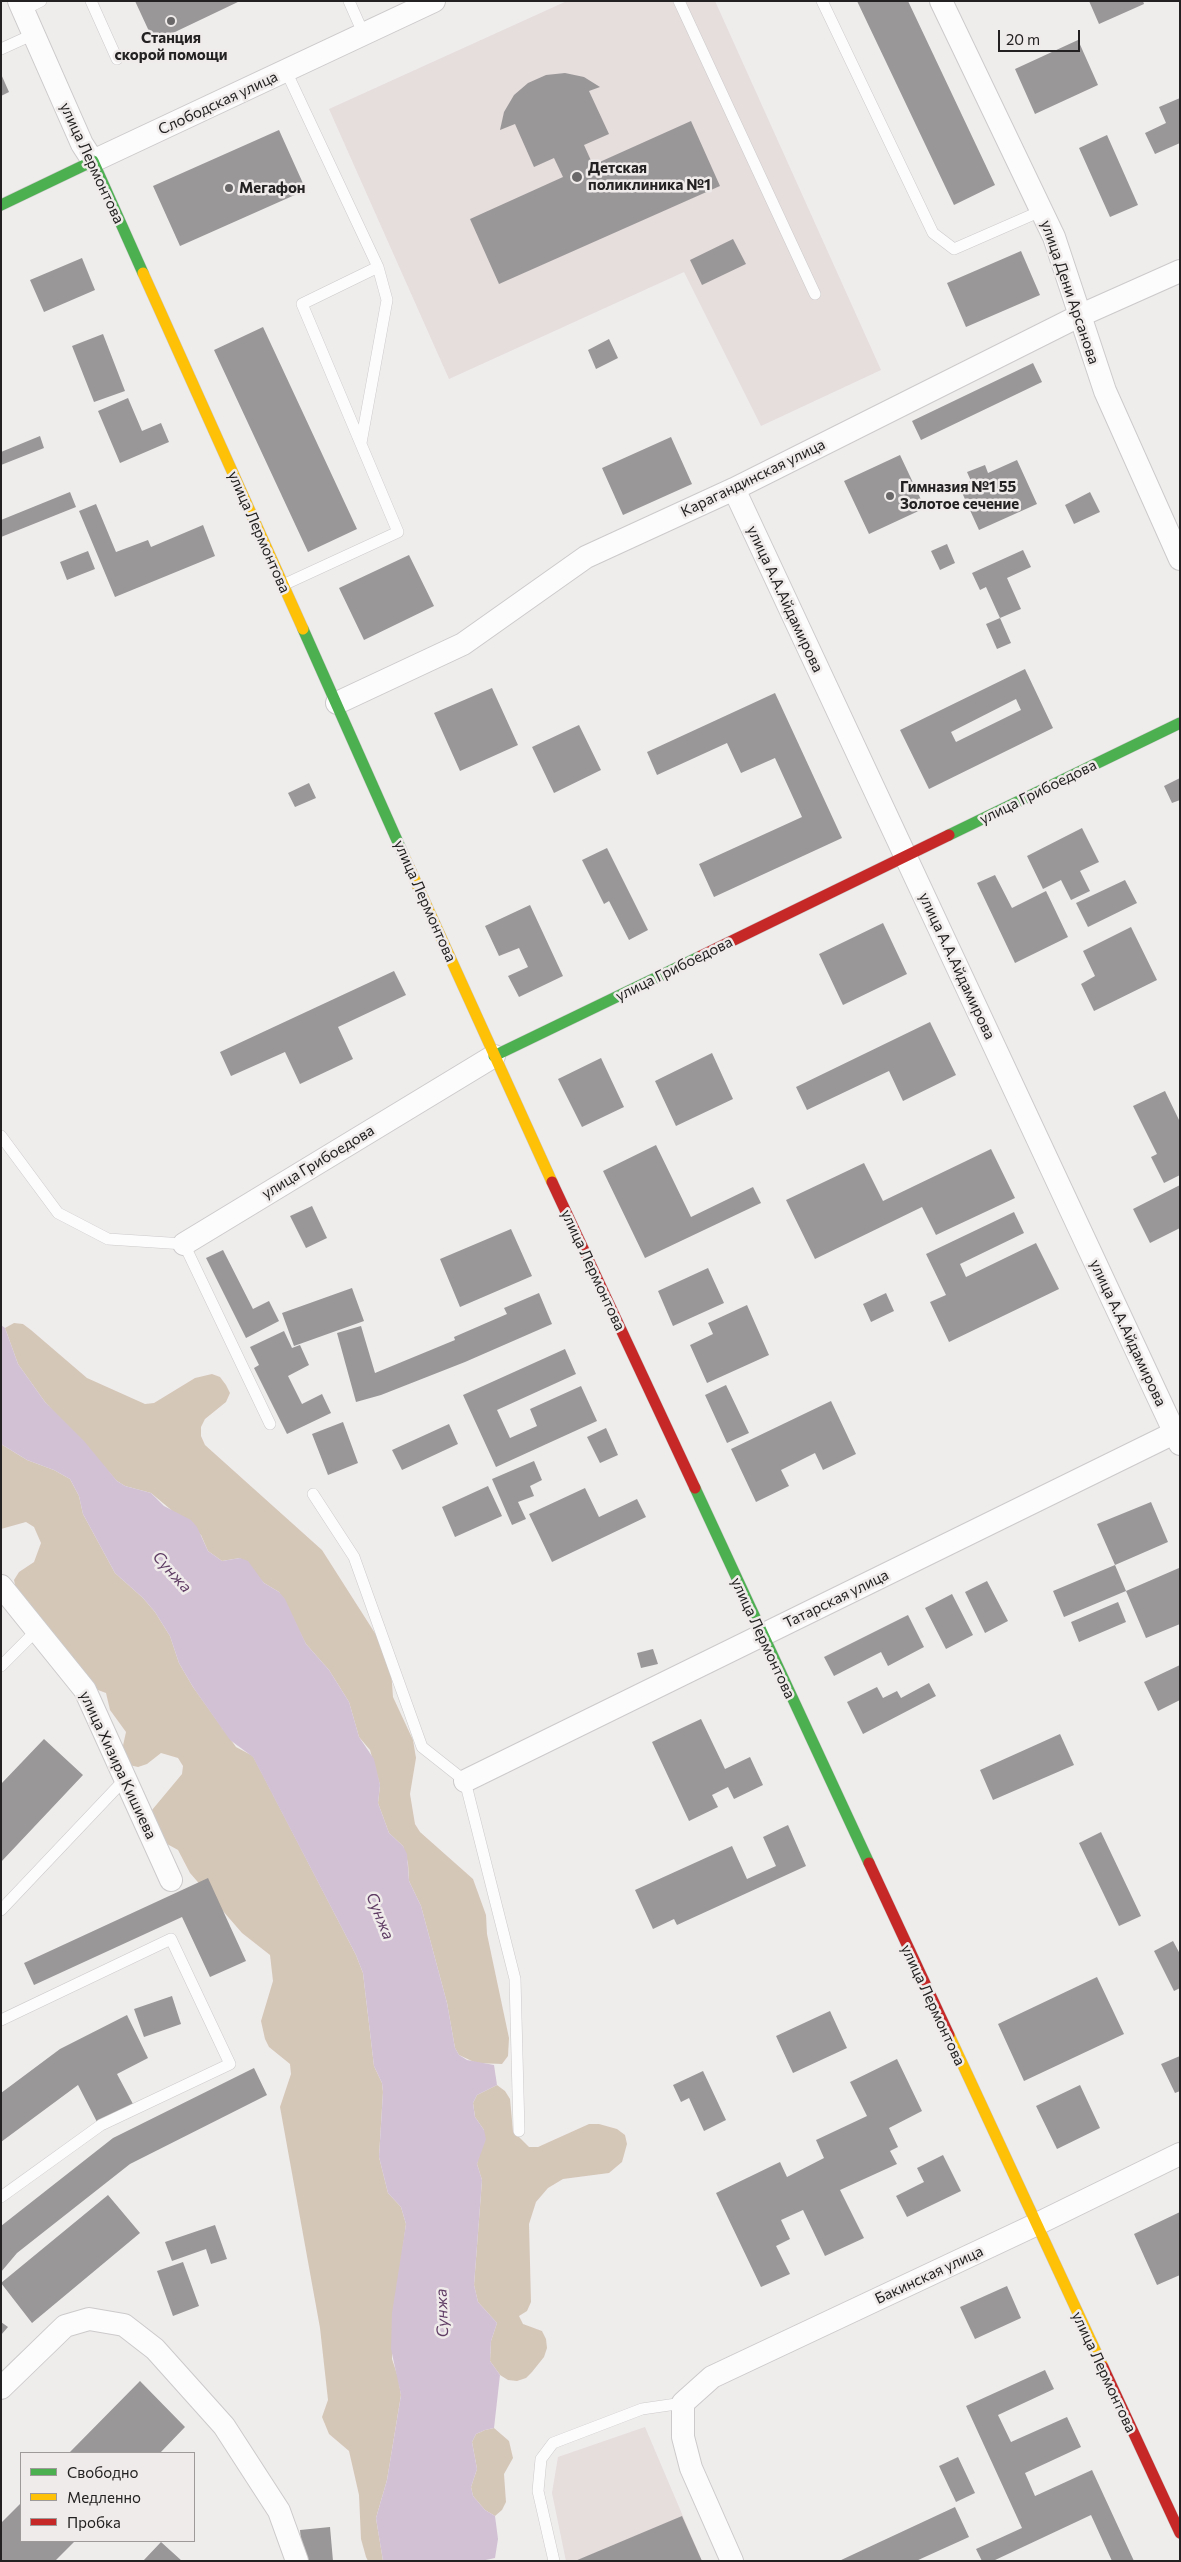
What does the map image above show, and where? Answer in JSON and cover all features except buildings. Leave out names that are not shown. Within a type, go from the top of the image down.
[{"type":"street","name":"улица Дени Арсанова","points":[[941,1],[1054,237],[1105,391],[1180,559]]},
{"type":"street","name":"улица Лермонтова","points":[[28,4],[34,34],[82,144],[93,161],[494,1056],[1180,2533]]},
{"type":"street","name":"Слободская улица","points":[[1,205],[364,35],[421,4]]},
{"type":"street","name":"Карагандинская улица","points":[[337,703],[463,644],[586,557],[734,489],[1080,316],[1180,271]]},
{"type":"street","name":"улица А.А.Айдамирова","points":[[734,489],[1178,1435]]},
{"type":"street","name":"улица Грибоедова","points":[[184,1244],[494,1056],[1180,722]]},
{"type":"street","name":"Татарская улица","points":[[465,1781],[1178,1435]]},
{"type":"street","name":"улица Хизира Кишиева","points":[[1,1586],[85,1690],[171,1880]]},
{"type":"street","name":"Бакинская улица","points":[[683,2403],[712,2377],[1036,2225],[1180,2154]]},
{"type":"street","points":[[1,2388],[65,2326],[89,2319],[124,2325],[155,2349],[224,2426],[278,2511],[297,2561]]},
{"type":"street","points":[[683,2403],[682,2437],[691,2468],[732,2561]]},
{"type":"lane","points":[[90,1],[117,59]]},
{"type":"lane","points":[[349,1],[364,35]]},
{"type":"lane","points":[[679,1],[816,294]]},
{"type":"lane","points":[[822,1],[933,233],[954,249],[1042,211]]},
{"type":"lane","points":[[1,49],[34,34]]},
{"type":"lane","points":[[286,71],[378,267],[388,300],[361,443]]},
{"type":"lane","points":[[283,585],[398,532],[302,304],[378,267]]},
{"type":"lane","points":[[1,1136],[58,1213],[108,1239],[184,1244],[270,1424]]},
{"type":"lane","points":[[314,1494],[354,1557],[422,1747],[465,1781],[515,1979],[518,2131]]},
{"type":"lane","points":[[1,1666],[37,1630]]},
{"type":"lane","points":[[1,1910],[126,1778]]},
{"type":"lane","points":[[1,2020],[171,1939],[230,2064],[101,2125],[1,2198]]},
{"type":"lane","points":[[554,2561],[538,2491],[540,2460],[553,2443],[642,2408],[683,2403]]},
{"type":"shaded area","name":"Детская поликлиника №1","points":[[567,1],[715,1],[881,370],[761,426],[684,272],[449,379],[329,109]]},
{"type":"shaded area","points":[[14,1323],[23,1324],[31,1330],[87,1378],[145,1404],[154,1403],[195,1378],[212,1374],[220,1377],[226,1385],[230,1393],[226,1402],[205,1419],[201,1427],[201,1436],[205,1445],[322,1550],[387,1652],[391,1669],[393,1697],[413,1740],[416,1758],[410,1794],[415,1824],[420,1832],[473,1879],[486,1915],[487,1934],[509,2038],[508,2056],[502,2064],[476,2063],[459,2055],[455,2048],[447,2003],[421,1906],[409,1881],[408,1863],[403,1846],[389,1833],[378,1803],[380,1785],[370,1750],[359,1737],[349,1702],[329,1670],[306,1644],[279,1592],[264,1583],[240,1558],[222,1561],[208,1551],[201,1535],[151,1493],[125,1486],[117,1481],[45,1402],[18,1364],[5,1328]]},
{"type":"shaded area","points":[[1,1444],[27,1460],[54,1470],[70,1479],[79,1496],[83,1514],[115,1573],[143,1598],[155,1612],[170,1636],[179,1663],[193,1687],[236,1747],[253,1756],[356,1955],[363,1973],[374,2066],[382,2083],[383,2092],[379,2157],[388,2193],[401,2207],[406,2224],[392,2331],[392,2359],[401,2395],[387,2480],[376,2518],[383,2561],[368,2561],[366,2557],[361,2539],[359,2495],[349,2451],[329,2434],[322,2417],[328,2400],[320,2328],[280,2107],[291,2074],[290,2064],[269,2047],[261,2021],[273,1981],[270,1955],[242,1933],[190,1873],[178,1850],[149,1834],[147,1816],[182,1774],[183,1766],[178,1758],[161,1753],[147,1764],[138,1767],[129,1765],[122,1750],[126,1732],[110,1710],[106,1693],[98,1690],[67,1655],[34,1609],[16,1589],[14,1580],[19,1572],[34,1562],[41,1543],[34,1527],[26,1522],[1,1529]]},
{"type":"shaded area","points":[[497,2085],[505,2091],[510,2099],[513,2131],[529,2147],[538,2147],[589,2124],[599,2124],[617,2129],[625,2135],[627,2144],[622,2162],[609,2173],[563,2179],[548,2188],[536,2202],[529,2224],[531,2302],[527,2311],[519,2316],[523,2324],[542,2331],[546,2339],[547,2348],[544,2357],[532,2372],[526,2378],[517,2381],[508,2380],[500,2375],[490,2361],[491,2341],[497,2323],[478,2302],[474,2285],[482,2180],[477,2164],[484,2130],[475,2117],[473,2103],[477,2095]]},
{"type":"shaded area","points":[[645,2427],[702,2561],[566,2561],[552,2493],[558,2457]]},
{"type":"shaded area","points":[[494,2428],[509,2441],[513,2458],[504,2474],[506,2502],[502,2510],[495,2516],[485,2510],[473,2496],[471,2487],[477,2469],[472,2442],[476,2434]]},
{"type":"water","name":"Сунжа","points":[[1,1325],[5,1328],[18,1364],[45,1402],[84,1441],[117,1481],[125,1486],[151,1493],[164,1506],[191,1520],[197,1527],[208,1551],[222,1561],[240,1558],[248,1561],[264,1583],[279,1592],[285,1599],[306,1644],[329,1670],[349,1702],[359,1737],[374,1759],[380,1785],[378,1803],[389,1833],[403,1846],[407,1854],[409,1881],[421,1906],[447,2003],[455,2048],[459,2055],[467,2060],[494,2065],[497,2085],[477,2095],[473,2103],[475,2117],[484,2130],[486,2139],[477,2164],[482,2180],[474,2285],[478,2302],[497,2323],[491,2341],[490,2361],[500,2375],[494,2428],[476,2434],[472,2442],[477,2469],[471,2487],[473,2496],[485,2510],[495,2516],[498,2539],[495,2558],[481,2561],[383,2561],[376,2518],[387,2480],[401,2395],[391,2349],[392,2313],[406,2224],[401,2207],[388,2193],[379,2157],[383,2092],[382,2083],[374,2066],[363,1973],[356,1955],[253,1757],[230,1740],[193,1687],[179,1663],[170,1636],[155,1612],[143,1598],[115,1573],[83,1514],[79,1496],[70,1479],[54,1470],[27,1460],[1,1444]]},
{"type":"traffic: fast","points":[[1,205],[93,161],[143,273]]},
{"type":"traffic: fast","points":[[303,629],[404,856]]},
{"type":"traffic: fast","points":[[949,835],[1180,723]]},
{"type":"traffic: fast","points":[[494,1056],[701,956]]},
{"type":"traffic: fast","points":[[695,1488],[869,1863]]},
{"type":"traffic: slow","points":[[143,273],[303,629]]},
{"type":"traffic: slow","points":[[404,856],[552,1182]]},
{"type":"traffic: slow","points":[[949,2035],[1103,2367]]},
{"type":"traffic: jam","points":[[701,956],[949,835]]},
{"type":"traffic: jam","points":[[552,1182],[695,1488]]},
{"type":"traffic: jam","points":[[869,1863],[949,2035]]},
{"type":"traffic: jam","points":[[1103,2367],[1180,2533]]},
{"type":"place","name":"Станция скорой помощи","points":[[171,21]]},
{"type":"place","name":"Детская поликлиника №1","points":[[577,177]]},
{"type":"place","name":"Мегафон","points":[[229,188]]},
{"type":"place","name":"Гимназия №1 55 Золотое сечение","points":[[890,496]]}]
